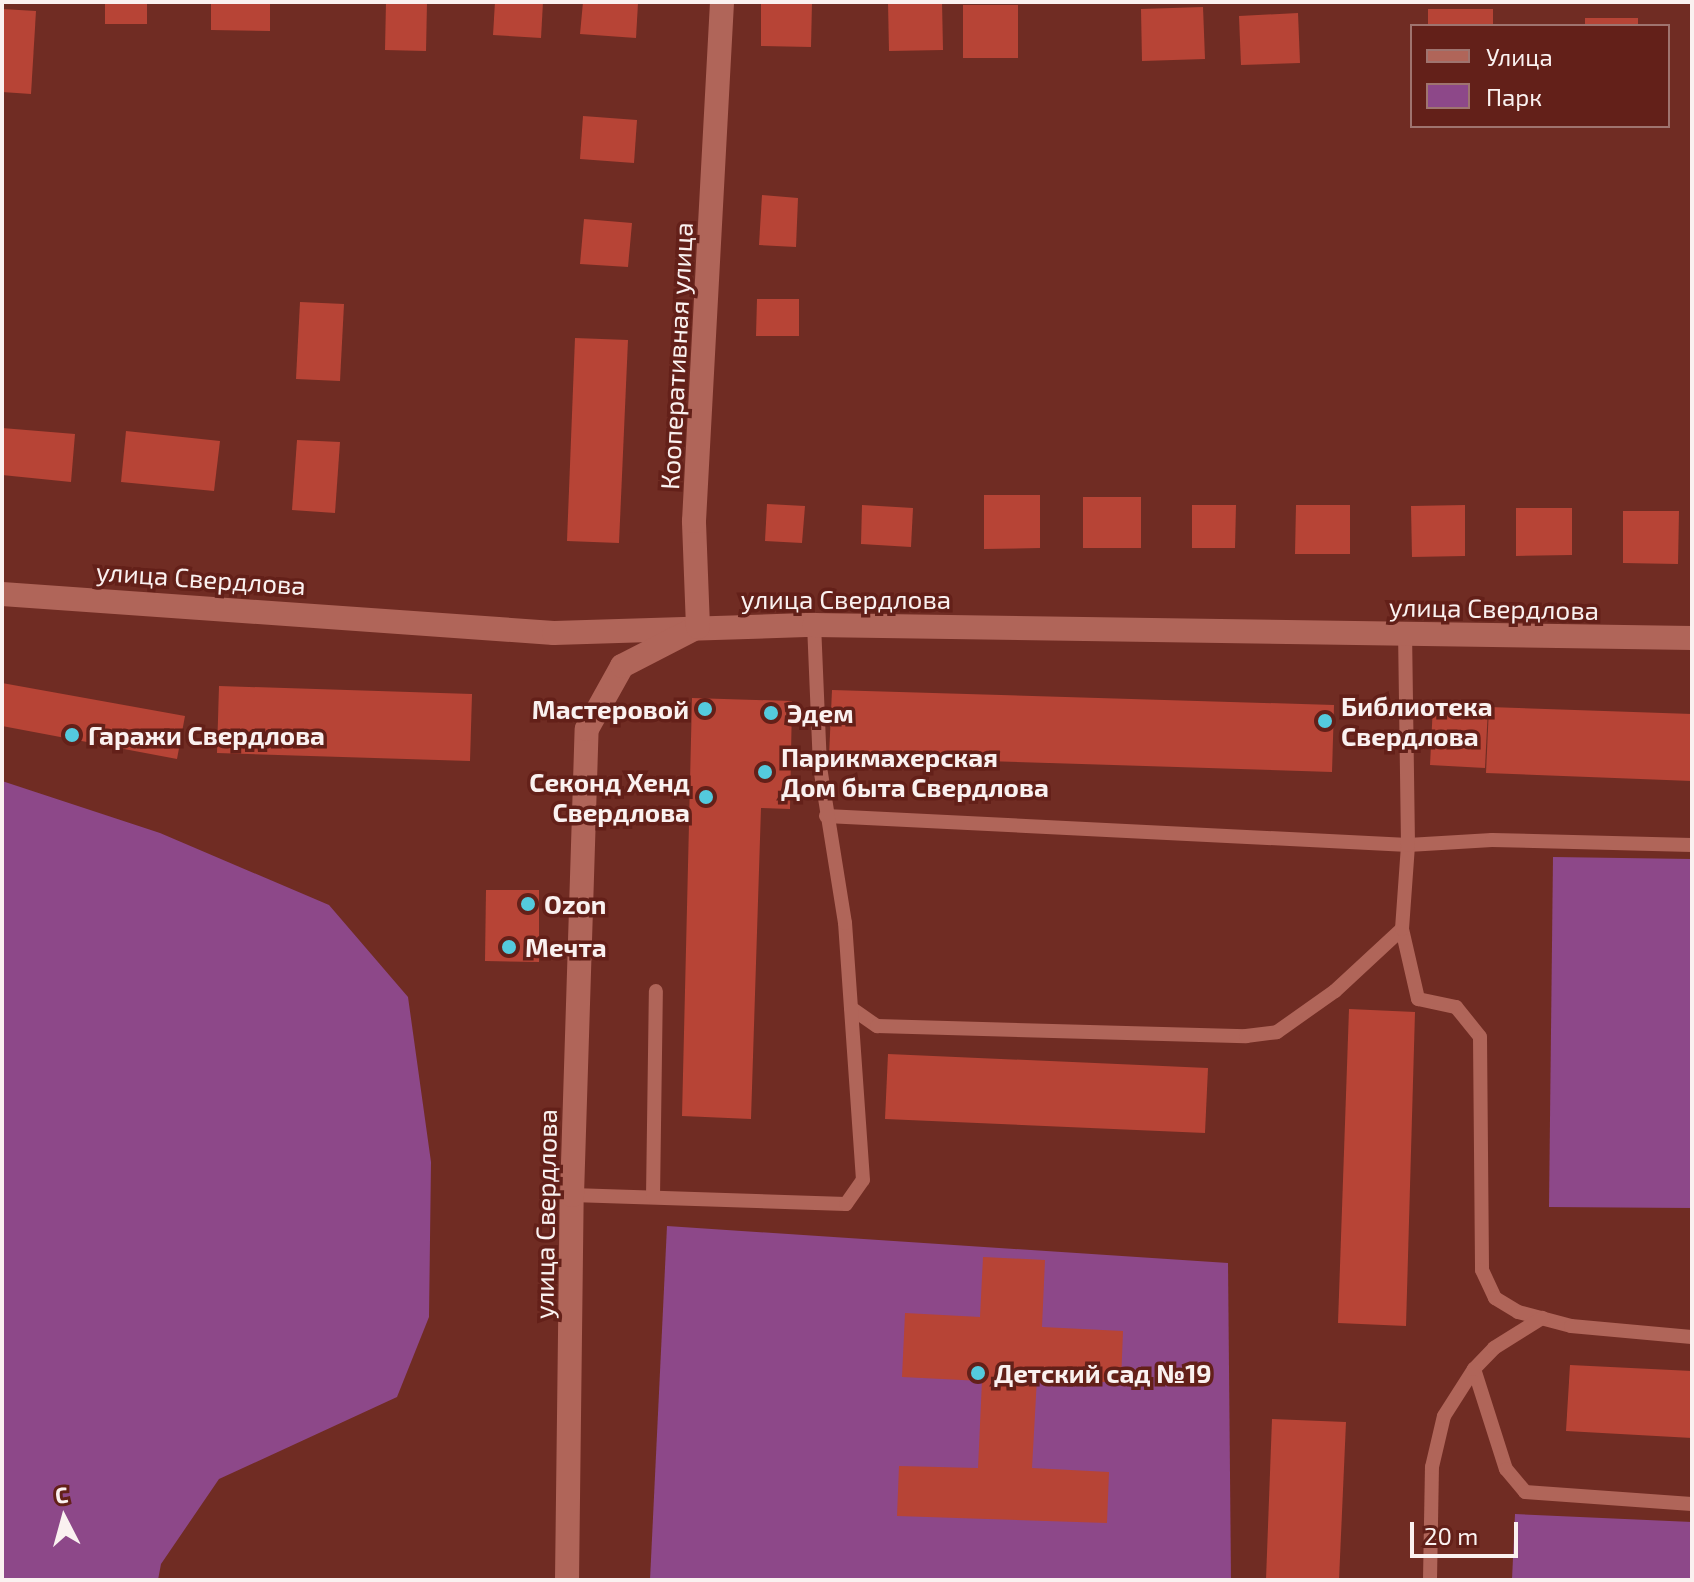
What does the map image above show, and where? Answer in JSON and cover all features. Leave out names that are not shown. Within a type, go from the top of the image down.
[{"type":"street","name":"Кооперативная улица","points":[[698,627],[694,521],[722,2]]},
{"type":"street","name":"улица Свердлова","points":[[2,594],[554,633],[814,625],[1692,638]]},
{"type":"street","name":"улица Свердлова","points":[[567,1580],[572,1195],[587,729],[622,666],[698,627]]},
{"type":"lane","points":[[572,1195],[846,1204],[863,1180],[845,923],[826,816],[814,625]]},
{"type":"lane","points":[[1405,635],[1408,845],[1402,929],[1418,999],[1456,1007],[1480,1037],[1482,1270],[1495,1298],[1518,1312],[1542,1318],[1692,1337]]},
{"type":"lane","points":[[826,816],[1408,845],[1492,840],[1692,845]]},
{"type":"lane","points":[[851,1008],[877,1026],[1246,1036],[1277,1032],[1335,991],[1402,929]]},
{"type":"lane","points":[[653,1197],[656,991]]},
{"type":"lane","points":[[1430,1580],[1432,1467],[1444,1416],[1474,1369],[1494,1348],[1542,1318]]},
{"type":"lane","points":[[1474,1369],[1506,1469],[1525,1492],[1692,1504]]},
{"type":"green space","points":[[2,781],[160,833],[329,905],[408,997],[431,1162],[429,1317],[397,1397],[219,1479],[161,1564],[158,1580],[2,1580]]},
{"type":"green space","points":[[1553,857],[1692,859],[1692,1208],[1549,1207]]},
{"type":"green space","points":[[667,1226],[1228,1263],[1231,1580],[650,1580]]},
{"type":"green space","points":[[1515,1514],[1692,1522],[1692,1580],[1512,1580]]},
{"type":"building","points":[[105,2],[147,2],[147,24],[105,24]]},
{"type":"building","points":[[211,2],[270,2],[270,31],[211,30]]},
{"type":"building","points":[[386,2],[427,2],[426,51],[385,50]]},
{"type":"building","points":[[495,2],[543,2],[541,38],[493,35]]},
{"type":"building","points":[[583,2],[638,3],[636,38],[580,34]]},
{"type":"building","points":[[761,2],[812,2],[811,47],[761,46]]},
{"type":"building","points":[[888,2],[942,2],[943,50],[889,51]]},
{"type":"building","points":[[963,5],[1018,5],[1018,58],[963,58]]},
{"type":"building","points":[[1203,7],[1205,59],[1142,61],[1141,9]]},
{"type":"building","points":[[2,9],[36,11],[31,94],[2,92]]},
{"type":"building","points":[[1428,9],[1493,9],[1493,24],[1428,24]]},
{"type":"building","points":[[1298,13],[1300,63],[1241,65],[1239,16]]},
{"type":"building","points":[[1585,18],[1638,18],[1638,24],[1585,24]]},
{"type":"building","points":[[583,116],[637,120],[634,163],[580,159]]},
{"type":"building","points":[[762,195],[798,198],[796,247],[759,245]]},
{"type":"building","points":[[584,219],[632,223],[628,267],[580,264]]},
{"type":"building","points":[[757,299],[799,299],[799,336],[756,336]]},
{"type":"building","points":[[300,302],[344,304],[340,381],[296,379]]},
{"type":"building","points":[[575,338],[628,340],[619,543],[567,541]]},
{"type":"building","points":[[2,428],[75,434],[71,482],[2,475]]},
{"type":"building","points":[[126,431],[220,441],[214,491],[121,482]]},
{"type":"building","points":[[297,440],[340,442],[335,513],[292,510]]},
{"type":"building","points":[[984,495],[1040,495],[1040,548],[984,549]]},
{"type":"building","points":[[1083,497],[1141,497],[1141,548],[1083,548]]},
{"type":"building","points":[[767,504],[805,506],[802,543],[765,541]]},
{"type":"building","points":[[862,505],[913,508],[911,547],[861,544]]},
{"type":"building","points":[[1192,505],[1236,505],[1235,548],[1192,548]]},
{"type":"building","points":[[1296,505],[1350,505],[1350,554],[1295,554]]},
{"type":"building","points":[[1465,505],[1465,556],[1412,557],[1411,506]]},
{"type":"building","points":[[1516,508],[1572,508],[1572,555],[1516,556]]},
{"type":"building","points":[[1623,511],[1679,511],[1678,564],[1623,563]]},
{"type":"building","points":[[2,683],[185,716],[177,759],[2,726]]},
{"type":"building","points":[[219,686],[472,694],[470,761],[217,753]]},
{"type":"building","points":[[832,690],[1334,705],[1332,772],[829,756]]},
{"type":"building","points":[[692,698],[792,701],[790,809],[761,808],[751,1119],[682,1116]]},
{"type":"building","points":[[1433,705],[1488,708],[1485,768],[1430,765]]},
{"type":"building","points":[[1489,707],[1692,714],[1692,781],[1486,773]]},
{"type":"building","points":[[486,890],[539,890],[539,962],[485,961]]},
{"type":"building","points":[[1349,1009],[1415,1012],[1406,1326],[1338,1323]]},
{"type":"building","points":[[888,1054],[1208,1068],[1205,1133],[885,1119]]},
{"type":"building","points":[[983,1257],[1045,1260],[1042,1327],[1123,1331],[1121,1383],[1037,1378],[1032,1468],[1109,1472],[1107,1523],[897,1516],[899,1466],[978,1468],[982,1381],[902,1377],[905,1313],[980,1317]]},
{"type":"building","points":[[1570,1365],[1692,1371],[1692,1438],[1566,1431]]},
{"type":"building","points":[[1272,1419],[1346,1422],[1339,1580],[1266,1580]]},
{"type":"place","name":"Мастеровой","points":[[705,709]]},
{"type":"place","name":"Эдем","points":[[771,713]]},
{"type":"place","name":"Библиотека Свердлова","points":[[1325,721]]},
{"type":"place","name":"Гаражи Свердлова","points":[[72,735]]},
{"type":"place","name":"Парикмахерская Дом быта Свердлова","points":[[765,772]]},
{"type":"place","name":"Секонд Хенд Свердлова","points":[[706,797]]},
{"type":"place","name":"Ozon","points":[[528,904]]},
{"type":"place","name":"Мечта","points":[[509,947]]},
{"type":"place","name":"Детский сад №19","points":[[978,1373]]}]
